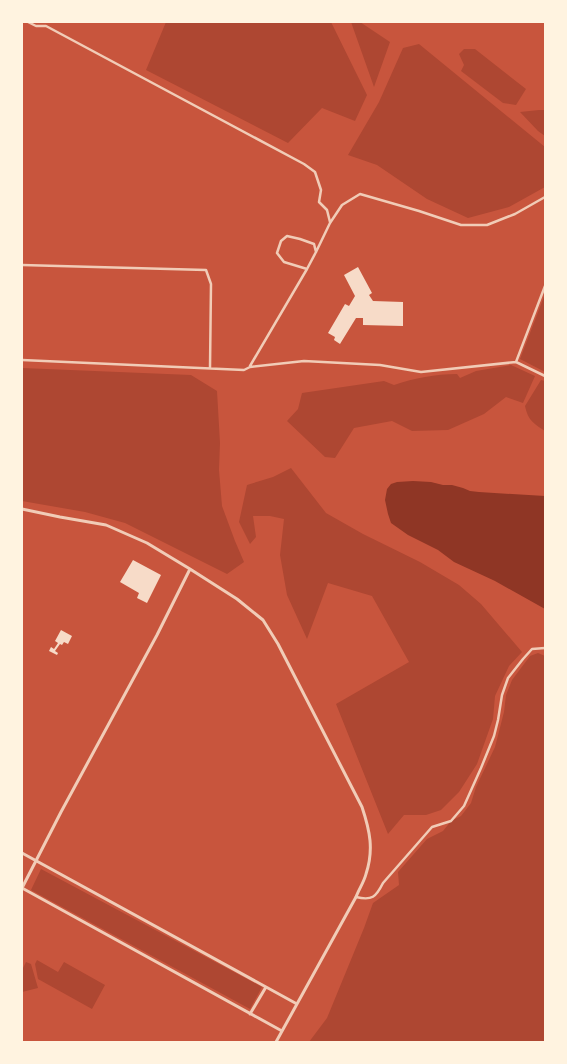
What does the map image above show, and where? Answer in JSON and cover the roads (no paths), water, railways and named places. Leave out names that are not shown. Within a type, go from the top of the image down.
[{"type":"street","points":[[28,22],[36,26],[46,26],[304,164],[316,172],[321,190],[319,202],[327,210],[330,223]]},
{"type":"street","points":[[250,367],[307,269],[330,223],[342,205],[360,194],[419,210],[461,225],[487,225],[515,214],[545,197]]},
{"type":"street","points":[[307,269],[284,262],[277,253],[280,241],[287,236],[300,239],[314,244],[316,252]]},
{"type":"street","points":[[22,265],[206,270],[211,284],[210,368]]},
{"type":"street","points":[[516,362],[545,286]]},
{"type":"street","points":[[22,360],[244,370],[250,367],[304,361],[380,365],[421,372],[516,362],[545,376]]},
{"type":"street","points":[[22,509],[106,525],[147,543],[237,599],[262,620],[278,644],[362,807],[368,828],[371,848],[366,876],[356,897],[276,1042]]},
{"type":"street","points":[[190,569],[157,635],[22,888],[282,1031]]},
{"type":"street","points":[[356,897],[365,899],[370,898],[379,891],[383,883],[432,827],[451,820],[464,806],[494,736],[502,695],[508,678],[532,649],[545,648]]},
{"type":"street","points":[[22,853],[297,1004]]},
{"type":"street","points":[[250,1014],[266,987]]}]
